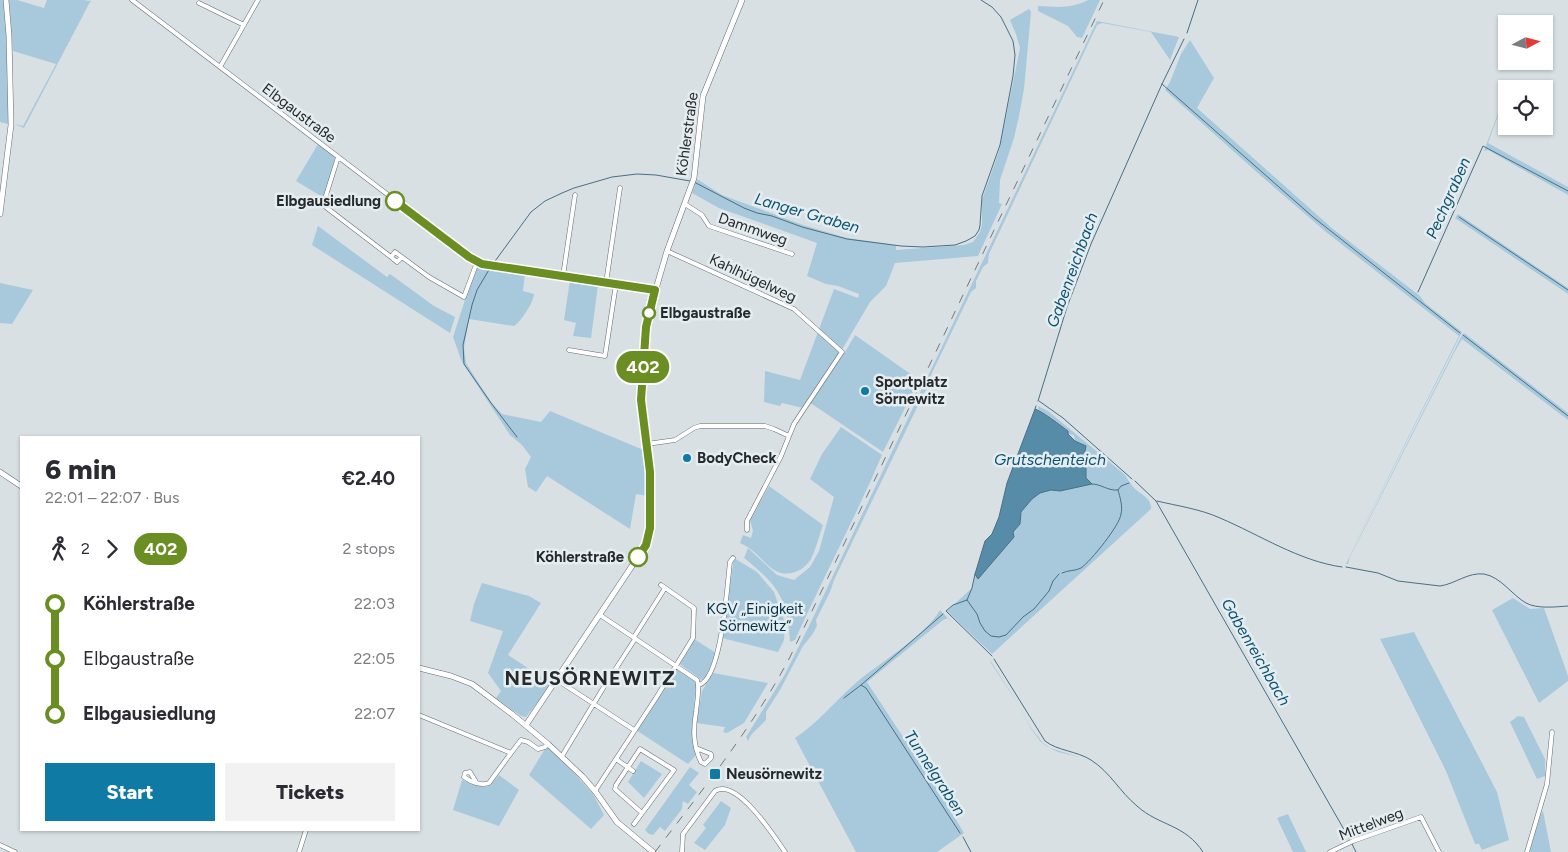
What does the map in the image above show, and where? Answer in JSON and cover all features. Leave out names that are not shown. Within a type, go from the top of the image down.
[{"type":"street","points":[[0,214],[11,124],[9,36],[6,0]]},
{"type":"street","name":"Elbgaustraße","points":[[132,0],[477,262],[655,290]]},
{"type":"street","points":[[220,67],[258,0]]},
{"type":"street","name":"Köhlerstraße","points":[[526,725],[649,538],[651,522],[650,479],[641,400],[646,327],[667,251],[694,178],[703,96],[742,0]]},
{"type":"street","points":[[199,2],[244,24]]},
{"type":"street","points":[[338,158],[323,205],[391,258],[395,252],[437,282],[464,298],[477,262]]},
{"type":"street","points":[[606,283],[620,188]]},
{"type":"street","points":[[563,276],[575,195]]},
{"type":"street","name":"Dammweg","points":[[685,204],[702,215],[709,226],[792,254]]},
{"type":"street","name":"Kahlhügelweg","points":[[667,251],[794,309],[842,352],[798,418],[789,436]]},
{"type":"street","points":[[569,350],[605,356],[616,284]]},
{"type":"street","points":[[646,444],[675,440],[694,428],[705,426],[765,426],[789,436],[747,521],[747,530]]},
{"type":"street","points":[[0,472],[20,485]]},
{"type":"street","points":[[698,685],[703,684],[707,679],[718,652],[730,562],[733,558]]},
{"type":"street","points":[[562,756],[663,587],[694,608],[693,638],[595,791]]},
{"type":"street","points":[[600,615],[697,680],[694,734],[696,748],[701,762],[707,764],[711,754],[696,748]]},
{"type":"street","points":[[420,668],[448,675],[472,684],[526,725],[562,756],[595,791],[617,822],[651,851]]},
{"type":"street","points":[[557,680],[634,730]]},
{"type":"street","points":[[420,716],[511,753]]},
{"type":"street","points":[[1527,852],[1547,784],[1552,732]]},
{"type":"street","points":[[476,782],[483,784],[491,781],[522,740],[538,749],[548,744]]},
{"type":"street","points":[[634,824],[674,770],[640,749],[615,789],[642,813]]},
{"type":"street","points":[[616,759],[633,771]]},
{"type":"street","points":[[654,788],[659,792]]},
{"type":"street","points":[[682,852],[683,834],[715,791],[720,788],[725,788],[732,792],[752,808],[785,852]]},
{"type":"street","name":"Mittelweg","points":[[1330,852],[1353,841],[1421,817],[1439,852]]},
{"type":"street","points":[[299,852],[306,831]]},
{"type":"street","points":[[0,845],[15,852]]},
{"type":"green space","points":[[0,0],[6,0],[11,125],[0,122]]},
{"type":"green space","points":[[9,0],[17,0],[44,8],[47,0],[91,0],[24,128],[14,124],[23,126],[56,64],[13,51]]},
{"type":"green space","points":[[1088,0],[1100,0],[1082,38],[1077,37],[1068,26],[1038,11],[1038,6],[1069,6]]},
{"type":"green space","points":[[1029,9],[1031,12],[1024,89],[1014,138],[1000,180],[999,203],[1002,204],[978,256],[895,263],[886,286],[870,302],[843,348],[803,408],[782,403],[780,406],[764,402],[765,371],[800,380],[834,289],[858,298],[859,294],[807,276],[817,243],[719,208],[692,193],[697,179],[722,195],[803,225],[847,238],[896,245],[896,250],[964,245],[973,242],[980,232],[982,224],[982,200],[999,151],[1020,48],[1010,20]]},
{"type":"green space","points":[[1097,21],[1179,37],[1170,60],[1151,32],[1102,23],[1097,25],[989,254],[988,263],[983,267],[976,281],[976,288],[971,292],[931,375],[929,386],[834,580],[816,620],[817,626],[803,646],[766,712],[766,720],[751,735],[748,741],[746,737],[785,674],[810,624]]},
{"type":"green space","points":[[1190,40],[1214,78],[1197,108],[1333,229],[1420,296],[1425,303],[1462,332],[1344,565],[1459,336],[1326,232],[1165,90],[1181,54]]},
{"type":"green space","points":[[1498,113],[1488,143],[1568,187],[1568,195],[1488,150],[1484,151]]},
{"type":"green space","points":[[318,144],[335,157],[324,198],[296,181]]},
{"type":"green space","points":[[1458,214],[1568,288],[1568,294],[1455,218]]},
{"type":"green space","points":[[318,226],[387,277],[390,274],[434,306],[455,317],[450,333],[312,245]]},
{"type":"green space","points":[[479,264],[525,272],[523,291],[534,294],[527,311],[514,326],[469,319],[464,348],[466,363],[492,403],[502,414],[541,422],[550,411],[646,451],[648,496],[636,494],[630,529],[547,476],[536,492],[528,487],[525,469],[531,457],[522,445],[510,435],[462,362],[453,337],[476,266]]},
{"type":"green space","points":[[570,280],[598,285],[591,338],[573,336],[576,323],[564,320]]},
{"type":"green space","points":[[0,283],[33,290],[12,324],[0,323]]},
{"type":"green space","points":[[1464,333],[1568,413],[1568,420],[1462,339],[1348,564],[1346,564],[1462,335]]},
{"type":"green space","name":"Sportplatz Sörnewitz","points":[[855,335],[919,380],[883,452],[809,402],[844,354]]},
{"type":"green space","points":[[1038,406],[1048,411],[1124,474],[1134,487],[1147,498],[1151,509],[992,654],[947,611],[972,588],[975,574],[978,578],[1014,537],[1013,532],[1020,524],[1021,513],[1032,499],[1040,493],[1051,490],[1088,459],[1087,456],[1082,456],[1086,447],[1075,441],[1074,435],[1068,434],[1068,431],[1038,409]]},
{"type":"green space","points":[[841,427],[882,455],[795,640],[790,642],[787,615],[779,594],[765,576],[744,558],[748,548],[777,575],[794,580],[810,567],[819,551],[834,497],[810,479],[822,454]]},
{"type":"green space","points":[[769,486],[823,525],[808,564],[794,572],[784,573],[774,570],[750,549],[740,543],[743,535],[751,538],[753,531],[750,520]]},
{"type":"green space","name":"KGV „Einigkeit Sörnewitz“","points":[[734,558],[757,572],[774,592],[785,623],[784,640],[778,652],[722,638]]},
{"type":"green space","points":[[457,576],[529,596],[541,603],[508,655],[552,684],[526,717],[521,716],[496,698],[501,691],[488,673],[503,631],[470,621],[482,583]]},
{"type":"green space","points":[[1513,598],[1530,609],[1544,608],[1568,676],[1568,681],[1539,703],[1492,610]]},
{"type":"green space","points":[[940,610],[948,618],[943,620],[867,682],[964,833],[937,852],[856,852],[795,738],[812,725],[858,681],[925,629]]},
{"type":"green space","points":[[1414,632],[1497,792],[1509,840],[1482,850],[1479,844],[1475,844],[1446,771],[1380,639]]},
{"type":"green space","points":[[694,639],[716,653],[709,674],[703,681],[680,664]]},
{"type":"green space","points":[[989,660],[992,663],[1020,707]]},
{"type":"green space","name":"KGV „Einigkeit Sörnewitz“","points":[[676,668],[696,683],[692,729],[696,755],[688,764],[636,730]]},
{"type":"green space","name":"KGV „Einigkeit Sörnewitz“","points":[[713,673],[768,683],[744,723],[727,733],[723,732],[725,727],[696,723],[702,691]]},
{"type":"green space","points":[[1020,707],[1031,728],[1043,743],[1050,748],[1040,741],[1031,729]]},
{"type":"green space","points":[[1518,716],[1524,717],[1545,759],[1545,776],[1537,779],[1510,722]]},
{"type":"green space","points":[[549,747],[593,794],[604,815],[591,829],[529,775],[545,749]]},
{"type":"green space","points":[[1050,748],[1079,757],[1058,752]]},
{"type":"green space","points":[[641,761],[662,774],[644,798],[628,782]]},
{"type":"green space","points":[[690,767],[699,773],[689,785],[697,792],[688,804],[683,801],[682,809],[665,831],[660,827],[653,835],[649,834],[645,830]]},
{"type":"green space","points":[[499,775],[519,790],[499,826],[453,810],[462,780],[484,787],[489,786]]},
{"type":"green space","points":[[721,801],[731,808],[725,825],[705,850],[694,843],[706,828],[703,825]]},
{"type":"green space","points":[[1543,811],[1551,852],[1529,852],[1541,814]]},
{"type":"green space","points":[[1288,814],[1306,852],[1293,852],[1277,818]]},
{"type":"water","name":"Grutschenteich","points":[[1035,409],[1068,431],[1068,434],[1075,441],[1086,446],[1082,455],[1086,457],[1086,478],[1092,484],[1060,491],[1051,490],[1040,493],[1032,499],[1021,512],[1020,524],[1013,532],[1014,537],[978,579],[975,574],[985,541],[992,534],[999,517],[1007,483]]},
{"type":"waterway","name":"Langer Graben","points":[[694,182],[757,213],[847,239],[923,247],[955,245],[975,236],[980,225],[982,196],[1000,145],[1015,55],[1013,41],[1001,17],[992,7],[981,0]]},
{"type":"waterway","name":"Gabenreichbach","points":[[1187,33],[1198,0]]},
{"type":"waterway","name":"Gabenreichbach","points":[[1038,401],[1067,307],[1091,244],[1184,39]]},
{"type":"waterway","points":[[1162,84],[1313,217],[1460,333]]},
{"type":"waterway","name":"Pechgraben","points":[[1418,292],[1483,146],[1568,191]]},
{"type":"waterway","name":"Langer Graben","points":[[517,437],[464,364],[463,345],[472,305],[477,290],[490,268],[531,212],[545,201],[562,193],[612,177],[637,174],[690,181]]},
{"type":"waterway","points":[[1459,217],[1568,290]]},
{"type":"waterway","points":[[1463,335],[1568,416]]},
{"type":"waterway","name":"Gabenreichbach","points":[[1039,401],[1063,418],[1132,479]]},
{"type":"waterway","name":"Gabenreichbach","points":[[1135,481],[1156,501],[1350,840]]},
{"type":"waterway","points":[[1092,484],[1118,490],[1121,486],[1129,483]]},
{"type":"waterway","points":[[1062,573],[1081,568],[1111,534],[1122,511],[1118,490]]},
{"type":"waterway","points":[[1157,501],[1212,515],[1280,547],[1310,559],[1342,567]]},
{"type":"waterway","points":[[1346,567],[1378,573],[1398,581],[1440,586],[1467,576],[1484,574],[1501,582],[1521,600],[1530,605],[1546,607],[1568,606]]},
{"type":"waterway","points":[[975,574],[967,600],[953,605],[946,611],[992,656]]},
{"type":"waterway","points":[[967,600],[977,614],[985,631],[991,636],[999,637],[1006,635],[1023,617],[1034,609],[1049,591],[1053,581],[1059,574]]},
{"type":"waterway","points":[[861,685],[943,614]]},
{"type":"waterway","points":[[994,659],[1045,741],[1091,760],[1104,770],[1125,795],[1145,813],[1180,830],[1196,843],[1203,852]]},
{"type":"waterway","name":"Tunnelgraben","points":[[844,698],[861,685],[866,688],[960,833]]},
{"type":"waterway","name":"Tunnelgraben","points":[[963,837],[971,852]]},
{"type":"waterway","name":"Gabenreichbach","points":[[1352,844],[1356,852]]},
{"type":"railway","points":[[655,852],[744,733],[790,657],[1104,0]]},
{"type":"bus line","name":"402","points":[[395,201],[469,257],[482,264],[655,290],[646,327],[641,400],[650,472],[650,528],[649,538],[638,557]]},
{"type":"place","name":"Elbgausiedlung","points":[[395,201]]},
{"type":"place","name":"Elbgaustraße","points":[[649,313]]},
{"type":"place","name":"Sportplatz Sörnewitz","points":[[865,391]]},
{"type":"place","name":"BodyCheck","points":[[687,458]]},
{"type":"place","name":"Köhlerstraße","points":[[638,557]]},
{"type":"place","name":"Neusörnewitz","points":[[715,774]]},
{"type":"district","name":"NEUSÖRNEWITZ","points":[[590,678]]}]
